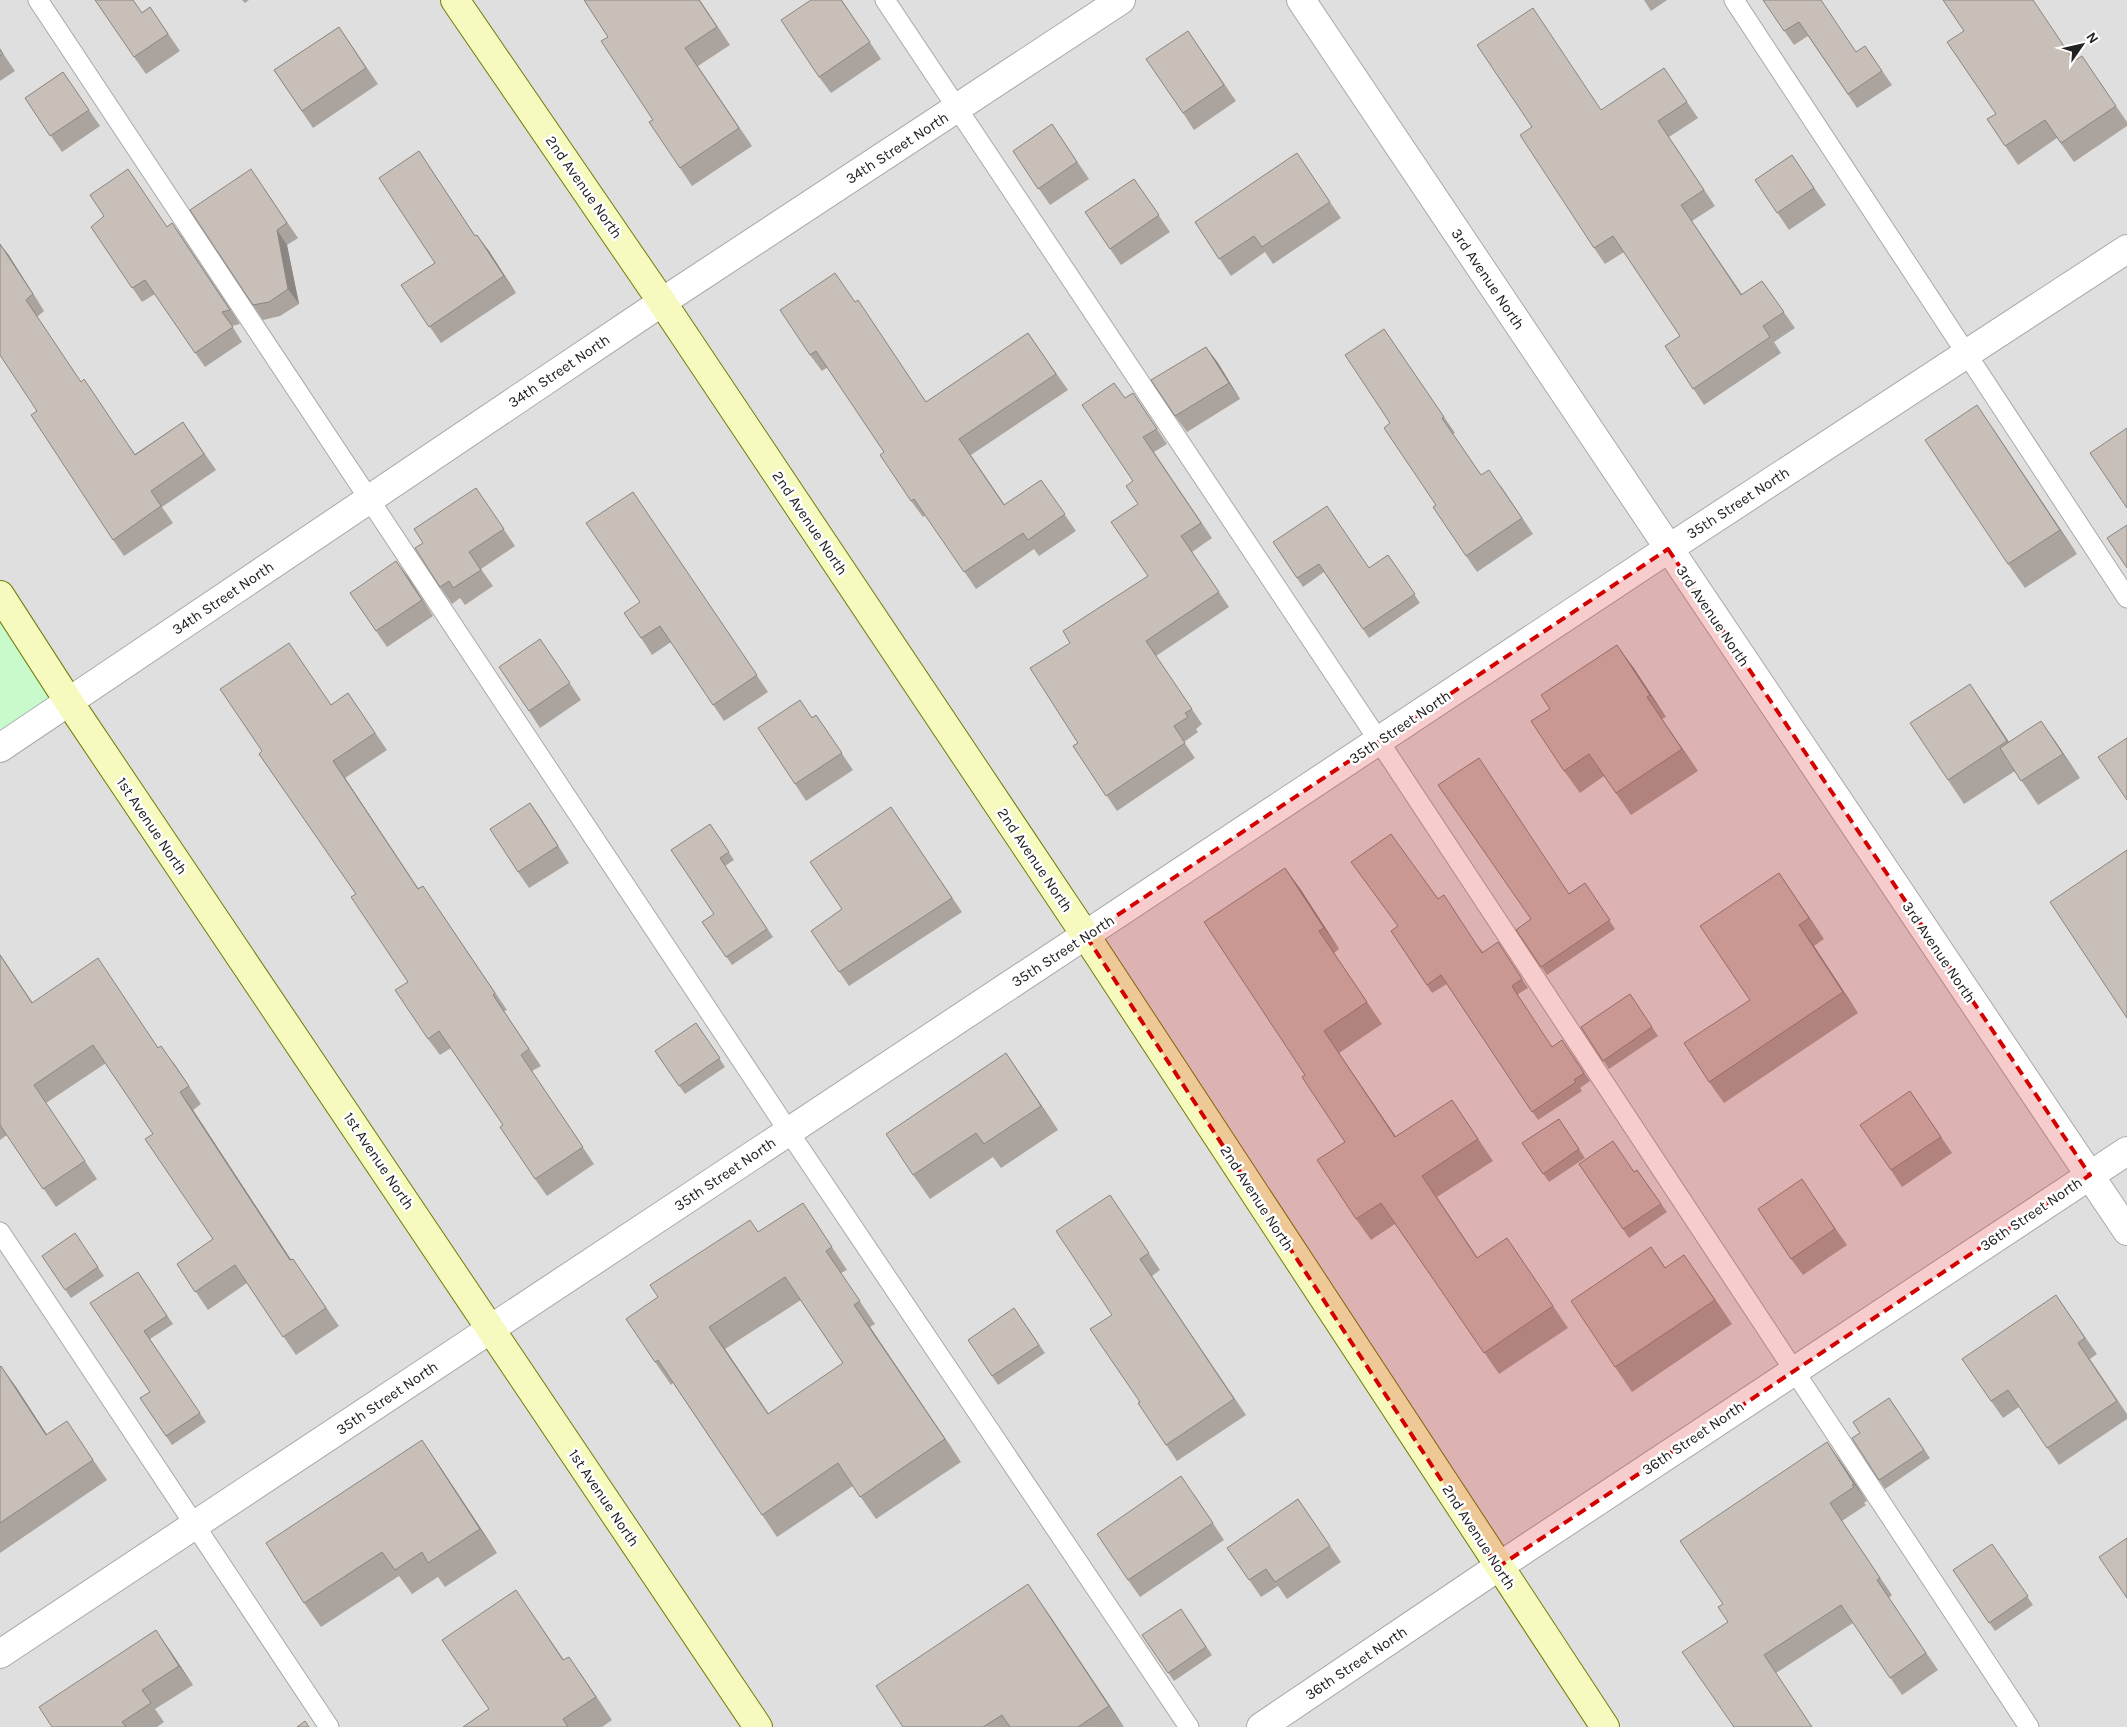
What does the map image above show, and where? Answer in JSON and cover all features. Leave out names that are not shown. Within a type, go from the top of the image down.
[{"type":"main road","name":"2nd Avenue North","points":[[454,0],[662,302],[1086,936],[1604,1727]]},
{"type":"main road","name":"1st Avenue North","points":[[0,596],[69,702],[758,1727]]},
{"type":"street","name":"34th Street North","points":[[0,748],[662,302],[1121,0]]},
{"type":"street","name":"3rd Avenue North","points":[[1301,0],[2127,1231]]},
{"type":"street","name":"35th Street North","points":[[0,1654],[1668,549],[2127,249]]},
{"type":"street","name":"36th Street North","points":[[1261,1727],[1498,1567],[2127,1151]]},
{"type":"lane","points":[[38,0],[789,1132],[1189,1727]]},
{"type":"lane","points":[[885,0],[1379,741],[2029,1727]]},
{"type":"lane","points":[[1734,0],[2127,598]]},
{"type":"lane","points":[[0,1232],[329,1727]]},
{"type":"highlighted area","points":[[1668,549],[2090,1175],[1498,1567],[1086,936]]},
{"type":"shaded area","points":[[0,0],[2127,0],[2127,1727],[0,1727]]},
{"type":"green space","points":[[0,596],[69,702],[0,748]]},
{"type":"building","points":[[95,0],[133,0],[142,13],[150,7],[168,34],[134,57]]},
{"type":"building","points":[[584,0],[699,0],[717,27],[685,48],[739,128],[680,168],[649,122],[653,120],[601,41],[608,37]]},
{"type":"building","points":[[811,0],[841,0],[870,42],[819,77],[781,20]]},
{"type":"building","points":[[1763,0],[1821,0],[1856,52],[1865,46],[1882,71],[1848,94],[1799,22],[1784,31]]},
{"type":"building","points":[[1943,0],[2033,0],[2074,61],[2082,56],[2116,106],[2061,143],[2045,120],[2005,146],[1987,119],[1996,114],[1947,42],[1964,31]]},
{"type":"building","points":[[1533,8],[1601,110],[1664,68],[1687,102],[1658,121],[1704,190],[1681,205],[1741,295],[1762,281],[1784,312],[1763,326],[1770,337],[1693,389],[1665,346],[1680,336],[1613,236],[1594,248],[1520,135],[1532,127],[1477,45]]},
{"type":"building","points":[[339,27],[366,68],[302,111],[274,70]]},
{"type":"building","points":[[1188,31],[1224,85],[1183,113],[1146,59]]},
{"type":"building","points":[[63,72],[89,110],[50,136],[25,98]]},
{"type":"building","points":[[1052,124],[1077,162],[1038,189],[1013,151]]},
{"type":"building","points":[[419,151],[504,276],[429,327],[401,285],[435,263],[379,178]]},
{"type":"building","points":[[1297,153],[1330,202],[1262,247],[1254,236],[1219,259],[1195,222]]},
{"type":"building","points":[[1792,155],[1814,188],[1777,213],[1755,180]]},
{"type":"building","points":[[128,169],[167,227],[172,223],[230,310],[222,312],[233,327],[195,353],[145,280],[132,288],[91,227],[104,216],[90,195]]},
{"type":"building","points":[[251,169],[287,223],[277,230],[288,289],[269,302],[253,305],[190,210]]},
{"type":"building","points":[[1134,179],[1159,215],[1110,249],[1085,212]]},
{"type":"building","points":[[0,244],[33,294],[26,300],[81,382],[84,379],[135,455],[183,422],[204,454],[151,491],[161,506],[113,540],[31,415],[37,411],[0,355]]},
{"type":"building","points":[[835,273],[855,302],[858,300],[926,402],[1028,333],[1056,374],[959,439],[1004,505],[1041,480],[1065,514],[1028,540],[1023,533],[964,572],[914,499],[911,501],[880,455],[884,452],[816,351],[810,355],[780,310]]},
{"type":"building","points":[[1384,329],[1481,475],[1489,470],[1522,518],[1466,556],[1433,507],[1436,505],[1384,428],[1390,423],[1345,355]]},
{"type":"building","points":[[1206,347],[1229,383],[1175,416],[1151,380]]},
{"type":"building","points":[[1114,383],[1125,398],[1133,393],[1157,429],[1143,437],[1201,523],[1181,536],[1219,592],[1146,641],[1192,709],[1185,713],[1188,717],[1174,726],[1185,743],[1106,796],[1073,746],[1078,743],[1030,668],[1070,643],[1063,631],[1148,576],[1111,522],[1138,504],[1126,486],[1133,481],[1082,405]]},
{"type":"building","points":[[1977,405],[2060,530],[2008,564],[1925,440]]},
{"type":"building","points":[[2127,428],[2127,508],[2090,453]]},
{"type":"building","points":[[476,488],[504,529],[469,552],[481,570],[453,588],[449,581],[440,587],[415,548],[423,543],[414,529]]},
{"type":"building","points":[[633,492],[757,675],[713,705],[660,626],[641,638],[624,613],[640,602],[586,523]]},
{"type":"building","points":[[1327,506],[1369,568],[1388,555],[1415,594],[1363,629],[1319,564],[1297,578],[1273,542]]},
{"type":"building","points":[[2127,525],[2127,568],[2107,538]]},
{"type":"building","points":[[396,561],[422,600],[376,631],[350,593]]},
{"type":"building","points":[[540,639],[570,683],[529,711],[499,667]]},
{"type":"building","points":[[289,643],[331,705],[348,693],[375,733],[333,761],[418,889],[423,886],[495,993],[493,995],[529,1049],[521,1055],[583,1147],[535,1179],[500,1127],[503,1125],[439,1031],[428,1039],[395,990],[408,982],[351,897],[356,894],[259,754],[262,751],[220,689]]},
{"type":"building","points":[[1617,645],[1650,695],[1647,697],[1682,749],[1616,793],[1589,754],[1564,771],[1531,721],[1550,709],[1541,695]]},
{"type":"building","points":[[1970,684],[2007,741],[1948,780],[1910,723]]},
{"type":"building","points":[[800,700],[812,718],[816,715],[842,753],[795,784],[758,728]]},
{"type":"building","points":[[2041,721],[2063,754],[2021,781],[2000,748]]},
{"type":"building","points":[[2127,738],[2127,800],[2098,757]]},
{"type":"building","points":[[1479,758],[1569,894],[1585,883],[1610,920],[1541,967],[1516,930],[1531,919],[1438,785]]},
{"type":"building","points":[[530,803],[558,846],[518,872],[490,829]]},
{"type":"building","points":[[891,807],[952,898],[839,972],[811,931],[842,909],[810,862]]},
{"type":"building","points":[[710,824],[729,852],[720,858],[767,929],[726,957],[702,922],[714,914],[671,850]]},
{"type":"building","points":[[1391,834],[1438,899],[1444,895],[1482,953],[1498,942],[1522,979],[1512,986],[1515,991],[1552,1047],[1562,1040],[1584,1073],[1574,1080],[1576,1082],[1532,1112],[1441,975],[1427,985],[1391,931],[1398,926],[1351,862]]},
{"type":"building","points":[[2127,850],[2127,1018],[2050,902]]},
{"type":"building","points":[[1285,868],[1324,928],[1319,931],[1367,1002],[1324,1031],[1395,1137],[1452,1100],[1478,1139],[1422,1176],[1477,1258],[1507,1238],[1553,1306],[1484,1353],[1381,1203],[1356,1219],[1317,1160],[1345,1142],[1302,1077],[1305,1075],[1204,922]]},
{"type":"building","points":[[1779,873],[1809,918],[1799,925],[1843,992],[1709,1082],[1684,1043],[1750,1000],[1700,926]]},
{"type":"building","points":[[0,955],[32,1003],[98,958],[158,1048],[161,1046],[189,1086],[180,1092],[290,1260],[293,1259],[326,1308],[283,1337],[235,1265],[195,1292],[177,1264],[213,1239],[145,1139],[153,1134],[93,1045],[34,1085],[85,1161],[43,1189],[0,1125]]},
{"type":"building","points":[[1630,994],[1652,1027],[1603,1061],[1581,1027]]},
{"type":"building","points":[[696,1023],[720,1058],[679,1086],[655,1051]]},
{"type":"building","points":[[1006,1053],[1041,1106],[984,1144],[976,1133],[913,1175],[886,1134]]},
{"type":"building","points":[[1910,1091],[1941,1137],[1891,1170],[1860,1125]]},
{"type":"building","points":[[1559,1119],[1579,1149],[1543,1174],[1522,1143]]},
{"type":"building","points":[[1613,1141],[1634,1172],[1637,1170],[1661,1204],[1623,1229],[1579,1164]]},
{"type":"building","points":[[1802,1179],[1835,1229],[1791,1259],[1758,1209]]},
{"type":"building","points":[[1110,1195],[1149,1253],[1140,1259],[1234,1399],[1166,1445],[1138,1403],[1140,1402],[1090,1329],[1112,1315],[1056,1231]]},
{"type":"building","points":[[803,1203],[832,1247],[826,1251],[860,1301],[854,1305],[945,1439],[860,1497],[838,1463],[762,1515],[658,1360],[655,1362],[626,1319],[658,1297],[650,1285],[750,1220],[758,1232]],"holes":[[[785,1277],[843,1363],[768,1414],[709,1327]]]},
{"type":"building","points":[[75,1233],[98,1267],[65,1290],[42,1256]]},
{"type":"building","points":[[1651,1247],[1665,1268],[1684,1255],[1715,1300],[1615,1367],[1571,1301]]},
{"type":"building","points":[[138,1272],[167,1316],[144,1331],[200,1413],[166,1436],[140,1398],[150,1392],[90,1303]]},
{"type":"building","points":[[2056,1295],[2085,1338],[2078,1343],[2117,1401],[2047,1448],[2008,1390],[1991,1401],[1962,1359]]},
{"type":"building","points":[[1014,1308],[1039,1345],[992,1376],[968,1340]]},
{"type":"building","points":[[0,1367],[46,1435],[67,1421],[93,1460],[0,1523]]},
{"type":"building","points":[[1889,1398],[1924,1450],[1879,1480],[1852,1438],[1860,1433],[1853,1422]]},
{"type":"building","points":[[422,1440],[480,1529],[428,1563],[422,1552],[395,1570],[382,1552],[304,1603],[266,1543]]},
{"type":"building","points":[[1827,1442],[1854,1484],[1852,1485],[1854,1487],[1830,1503],[1880,1578],[1877,1580],[1926,1653],[1890,1678],[1841,1605],[1764,1655],[1812,1727],[1734,1727],[1682,1652],[1728,1622],[1718,1607],[1723,1604],[1680,1541]]},
{"type":"building","points":[[1181,1476],[1213,1523],[1128,1580],[1097,1534]]},
{"type":"building","points":[[1298,1499],[1330,1546],[1275,1582],[1266,1569],[1249,1580],[1227,1548]]},
{"type":"building","points":[[2127,1538],[2127,1598],[2099,1557]]},
{"type":"building","points":[[1992,1544],[2028,1596],[1989,1623],[1953,1570]]},
{"type":"building","points":[[1028,1584],[1109,1706],[1078,1727],[1010,1727],[1002,1715],[983,1727],[903,1727],[876,1686]]},
{"type":"building","points":[[516,1590],[563,1660],[569,1657],[596,1697],[563,1719],[568,1727],[463,1727],[489,1709],[442,1640]]},
{"type":"building","points":[[1181,1609],[1206,1647],[1168,1673],[1142,1635]]},
{"type":"building","points":[[156,1630],[179,1666],[142,1690],[151,1703],[122,1722],[126,1727],[52,1727],[39,1707]]},
{"type":"building","points":[[305,1721],[309,1727],[297,1727]]}]
